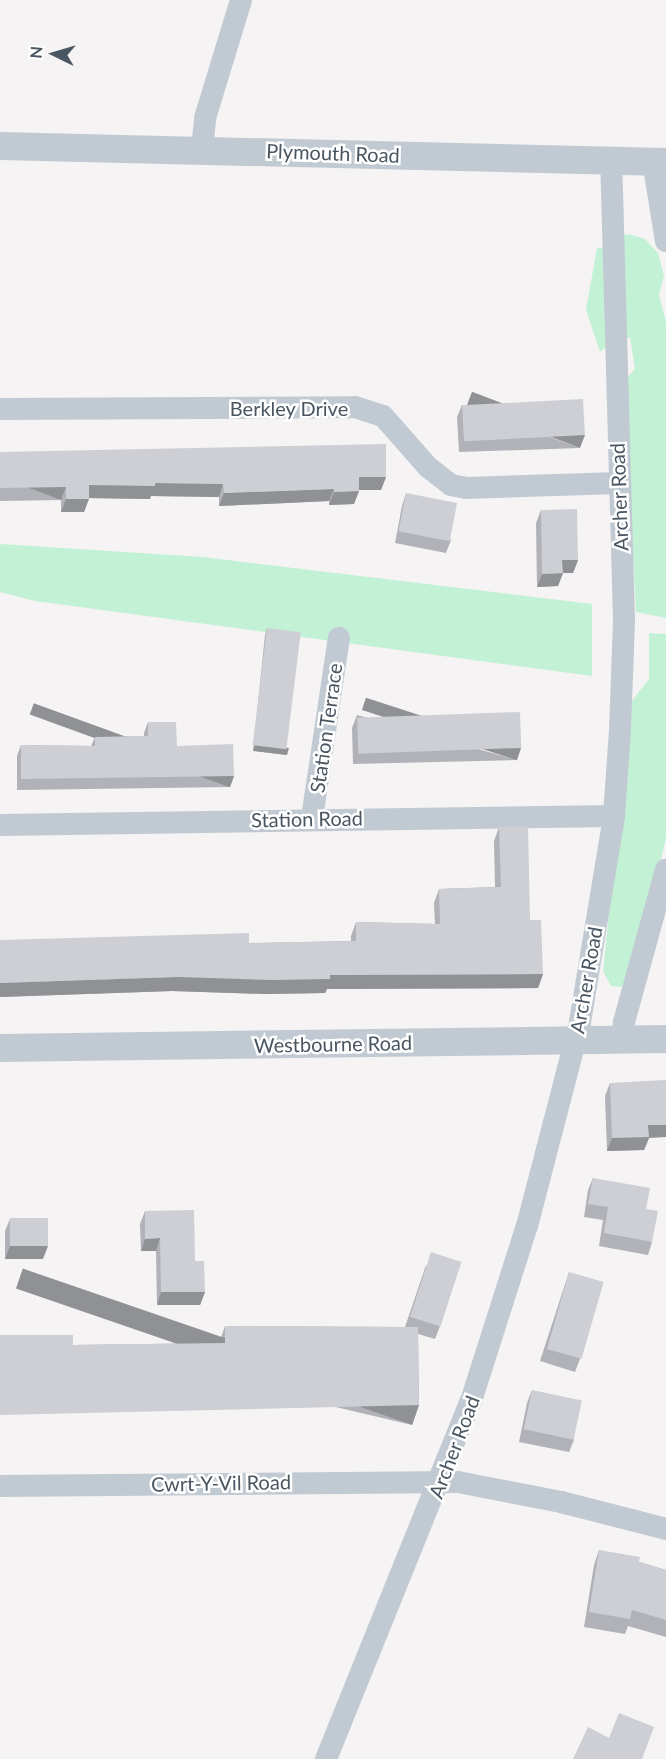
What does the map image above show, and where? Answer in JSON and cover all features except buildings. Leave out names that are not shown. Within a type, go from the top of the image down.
[{"type":"street","points":[[202,149],[205,118],[241,0]]},
{"type":"street","name":"Plymouth Road","points":[[0,146],[202,149],[660,162]]},
{"type":"street","name":"Archer Road","points":[[326,1759],[441,1481],[524,1237],[575,1040],[614,816],[624,620],[611,160]]},
{"type":"street","points":[[660,162],[666,241]]},
{"type":"street","name":"Berkley Drive","points":[[0,409],[356,407],[383,416],[428,467],[451,485],[466,488],[619,483]]},
{"type":"street","name":"Station Terrace","points":[[312,818],[339,638]]},
{"type":"street","name":"Station Road","points":[[0,825],[312,818],[614,816]]},
{"type":"street","points":[[623,1039],[624,1022],[666,870]]},
{"type":"street","name":"Westbourne Road","points":[[0,1048],[666,1039]]},
{"type":"street","name":"Cwrt-Y-Vil Road","points":[[0,1486],[441,1481],[561,1502],[666,1530]]},
{"type":"green space","points":[[628,234],[645,239],[658,253],[664,275],[659,295],[666,322],[666,618],[636,612],[624,381],[635,369],[630,337],[611,343],[600,352],[586,310],[597,248],[609,247],[621,235]]},
{"type":"green space","points":[[0,544],[203,557],[592,604],[592,676],[35,601],[0,592]]},
{"type":"green space","points":[[649,633],[666,634],[666,837],[633,988],[611,986],[603,971],[610,904],[614,714],[632,701],[649,679]]}]
